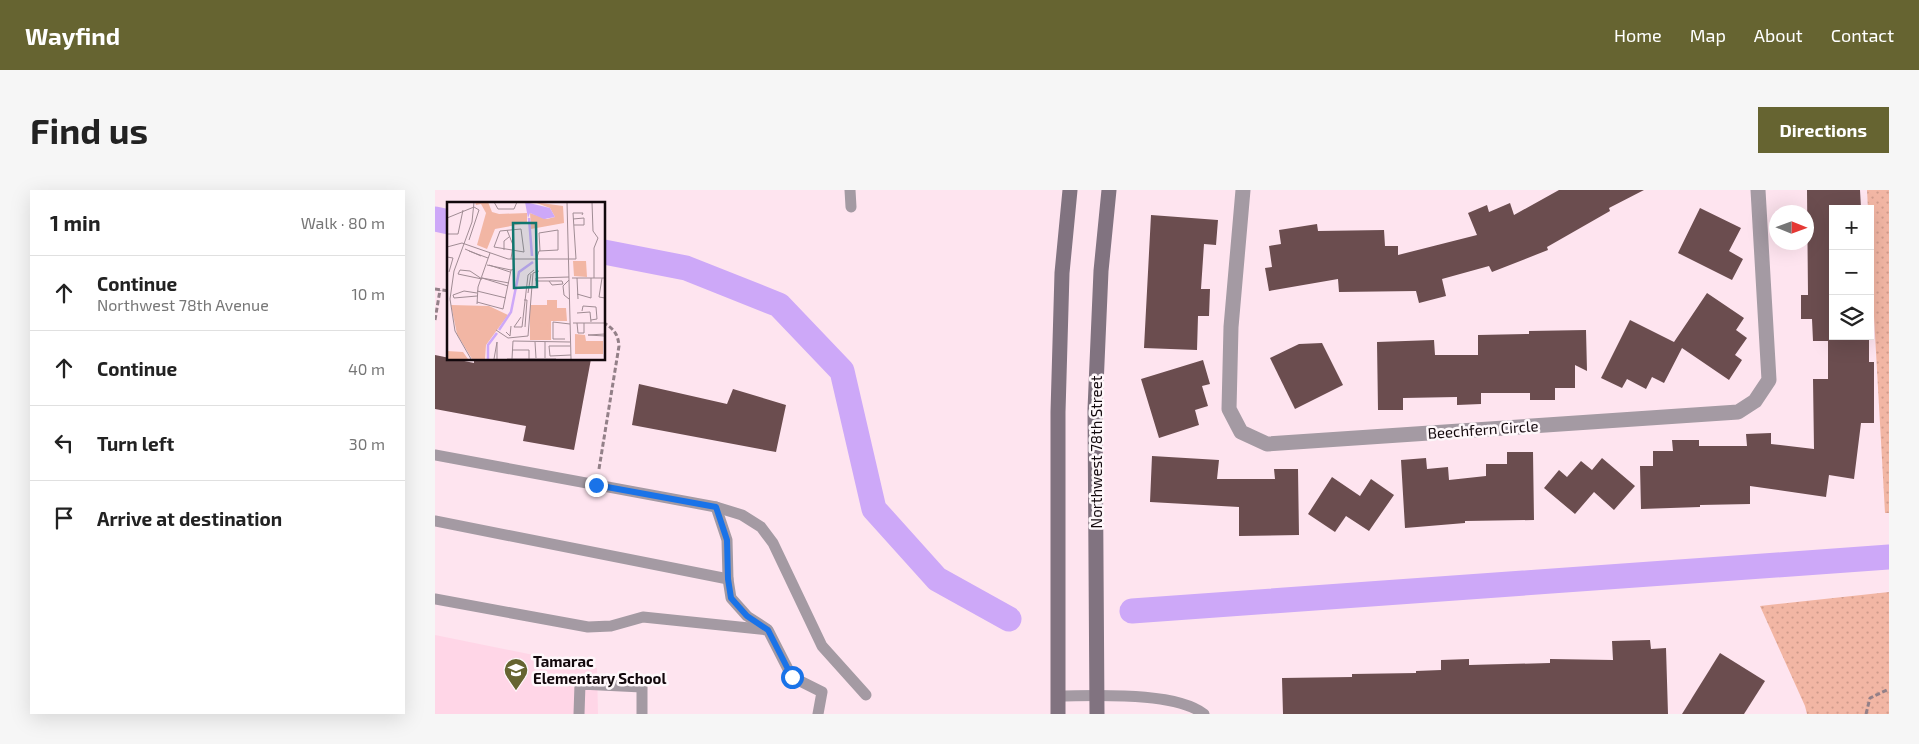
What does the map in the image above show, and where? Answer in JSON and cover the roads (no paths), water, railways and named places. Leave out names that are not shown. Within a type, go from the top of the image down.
[{"type":"street","points":[[1058,714],[1058,412],[1062,273],[1070,190]]},
{"type":"street","name":"Northwest 78th Street","points":[[1097,714],[1095,409],[1101,272],[1109,190]]},
{"type":"street","name":"Beechfern Circle","points":[[1243,190],[1231,327],[1229,409],[1241,432],[1267,444],[1738,412],[1755,401],[1769,380],[1757,190]]},
{"type":"lane","points":[[850,190],[851,207]]},
{"type":"lane","points":[[435,455],[716,507],[742,515],[761,527],[773,543],[822,646],[867,695]]},
{"type":"lane","points":[[716,507],[727,540],[728,579],[731,598],[747,616],[768,630],[792,677],[822,692],[818,714]]},
{"type":"lane","points":[[435,521],[728,579]]},
{"type":"lane","points":[[435,599],[588,627],[611,626],[643,617],[768,630]]},
{"type":"lane","points":[[579,714],[580,684],[642,687],[643,714]]},
{"type":"lane","points":[[1057,696],[1171,700],[1197,709],[1204,714]]},
{"type":"waterway","points":[[435,219],[447,222]]},
{"type":"waterway","points":[[605,252],[686,268],[779,305],[842,371],[874,509],[937,579],[1009,619]]},
{"type":"waterway","points":[[1132,611],[1889,557]]},
{"type":"place","name":"Tamarac Elementary School","points":[[516,691]]}]
